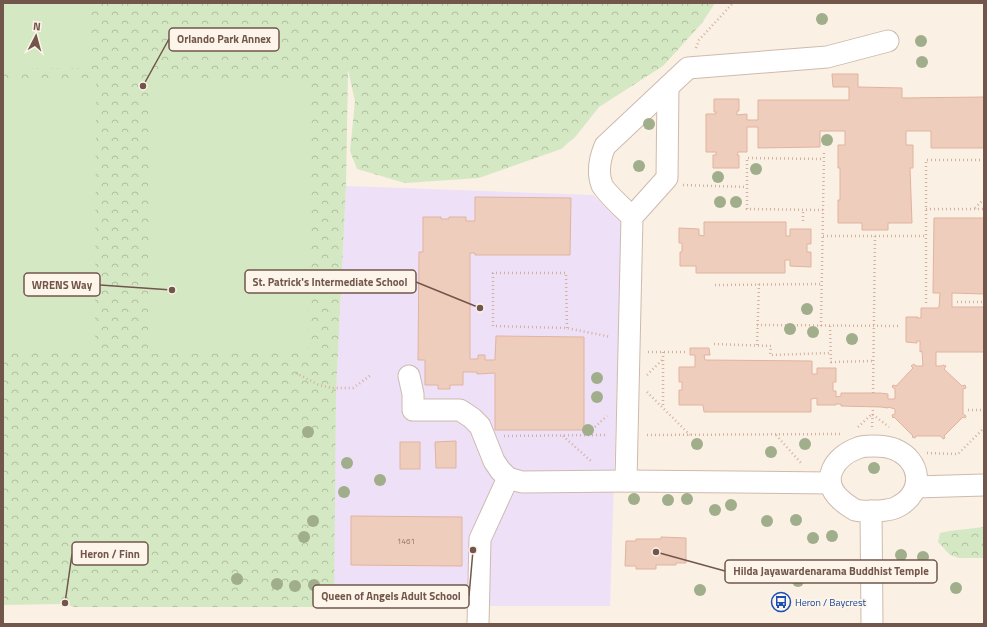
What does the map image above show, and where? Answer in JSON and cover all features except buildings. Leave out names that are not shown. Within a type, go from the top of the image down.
[{"type":"lane","points":[[632,217],[603,187],[600,172],[600,158],[605,146],[688,68],[827,56],[888,41]]},
{"type":"lane","points":[[626,481],[632,217],[667,178],[668,87]]},
{"type":"lane","points":[[409,376],[413,394],[413,410],[460,410],[472,418],[480,426],[494,461],[500,470],[508,478],[522,482],[626,481],[830,483]]},
{"type":"lane","points":[[885,446],[902,453],[908,458],[915,469],[916,487],[912,494],[898,507],[889,510],[855,510],[838,497],[830,483],[834,467],[840,459],[858,447],[885,446]]},
{"type":"lane","points":[[478,624],[480,539],[508,478]]},
{"type":"lane","points":[[916,487],[984,486]]},
{"type":"lane","points":[[872,511],[872,624]]},
{"type":"path","points":[[688,68],[699,40],[733,3]]},
{"type":"path","points":[[821,326],[824,152]]},
{"type":"path","points":[[823,210],[746,209],[747,158],[824,159]]},
{"type":"path","points":[[926,303],[926,160],[984,160]]},
{"type":"path","points":[[661,184],[747,187]]},
{"type":"path","points":[[974,208],[984,199]]},
{"type":"path","points":[[926,209],[984,209]]},
{"type":"path","points":[[803,210],[803,221]]},
{"type":"path","points":[[822,236],[926,236]]},
{"type":"path","points":[[873,393],[875,236]]},
{"type":"path","points":[[567,328],[566,273],[493,273],[493,326],[567,328],[629,347],[662,352],[687,352]]},
{"type":"path","points":[[757,345],[758,284]]},
{"type":"path","points":[[715,285],[822,284]]},
{"type":"path","points":[[957,302],[984,302]]},
{"type":"path","points":[[758,325],[900,326]]},
{"type":"path","points":[[830,326],[831,362],[873,361]]},
{"type":"path","points":[[714,344],[771,346],[770,355],[830,353]]},
{"type":"path","points":[[662,352],[663,408]]},
{"type":"path","points":[[644,379],[662,360]]},
{"type":"path","points":[[296,373],[319,385],[332,388],[353,388],[371,375]]},
{"type":"path","points":[[644,388],[690,435]]},
{"type":"path","points":[[968,410],[984,410]]},
{"type":"path","points":[[585,435],[611,412]]},
{"type":"path","points":[[856,429],[872,414],[891,429]]},
{"type":"path","points":[[902,453],[958,454],[984,428]]},
{"type":"path","points":[[776,434],[807,469],[807,483]]},
{"type":"path","points":[[645,435],[843,434]]},
{"type":"path","points":[[483,436],[608,435]]},
{"type":"path","points":[[563,436],[596,466],[600,482]]},
{"type":"shaded area","points":[[346,186],[593,195],[622,224],[610,606],[333,606],[336,393]]},
{"type":"green space","points":[[3,3],[715,3],[702,23],[663,66],[599,107],[576,136],[561,149],[479,178],[405,183],[357,169],[350,151],[355,101],[348,70],[346,186],[336,393],[334,607],[75,607],[64,604],[3,605]]},
{"type":"green space","points":[[3,3],[91,3],[92,68],[3,69]]},
{"type":"green space","points":[[150,77],[310,84],[308,353],[148,354]]},
{"type":"green space","points":[[3,79],[96,81],[95,353],[3,352]]},
{"type":"green space","points":[[984,527],[984,558],[959,558],[950,555],[938,542],[940,533]]},
{"type":"place","name":"Orlando Park Annex","points":[[143,86]]},
{"type":"place","name":"WRENS Way","points":[[172,290]]},
{"type":"place","name":"St. Patrick's Intermediate School","points":[[480,308]]},
{"type":"place","name":"Queen of Angels Adult School","points":[[473,550]]},
{"type":"place","name":"Hilda Jayawardenarama Buddhist Temple","points":[[656,552]]},
{"type":"place","name":"Heron / Baycrest","points":[[781,602]]},
{"type":"place","name":"Heron / Finn","points":[[65,603]]}]
